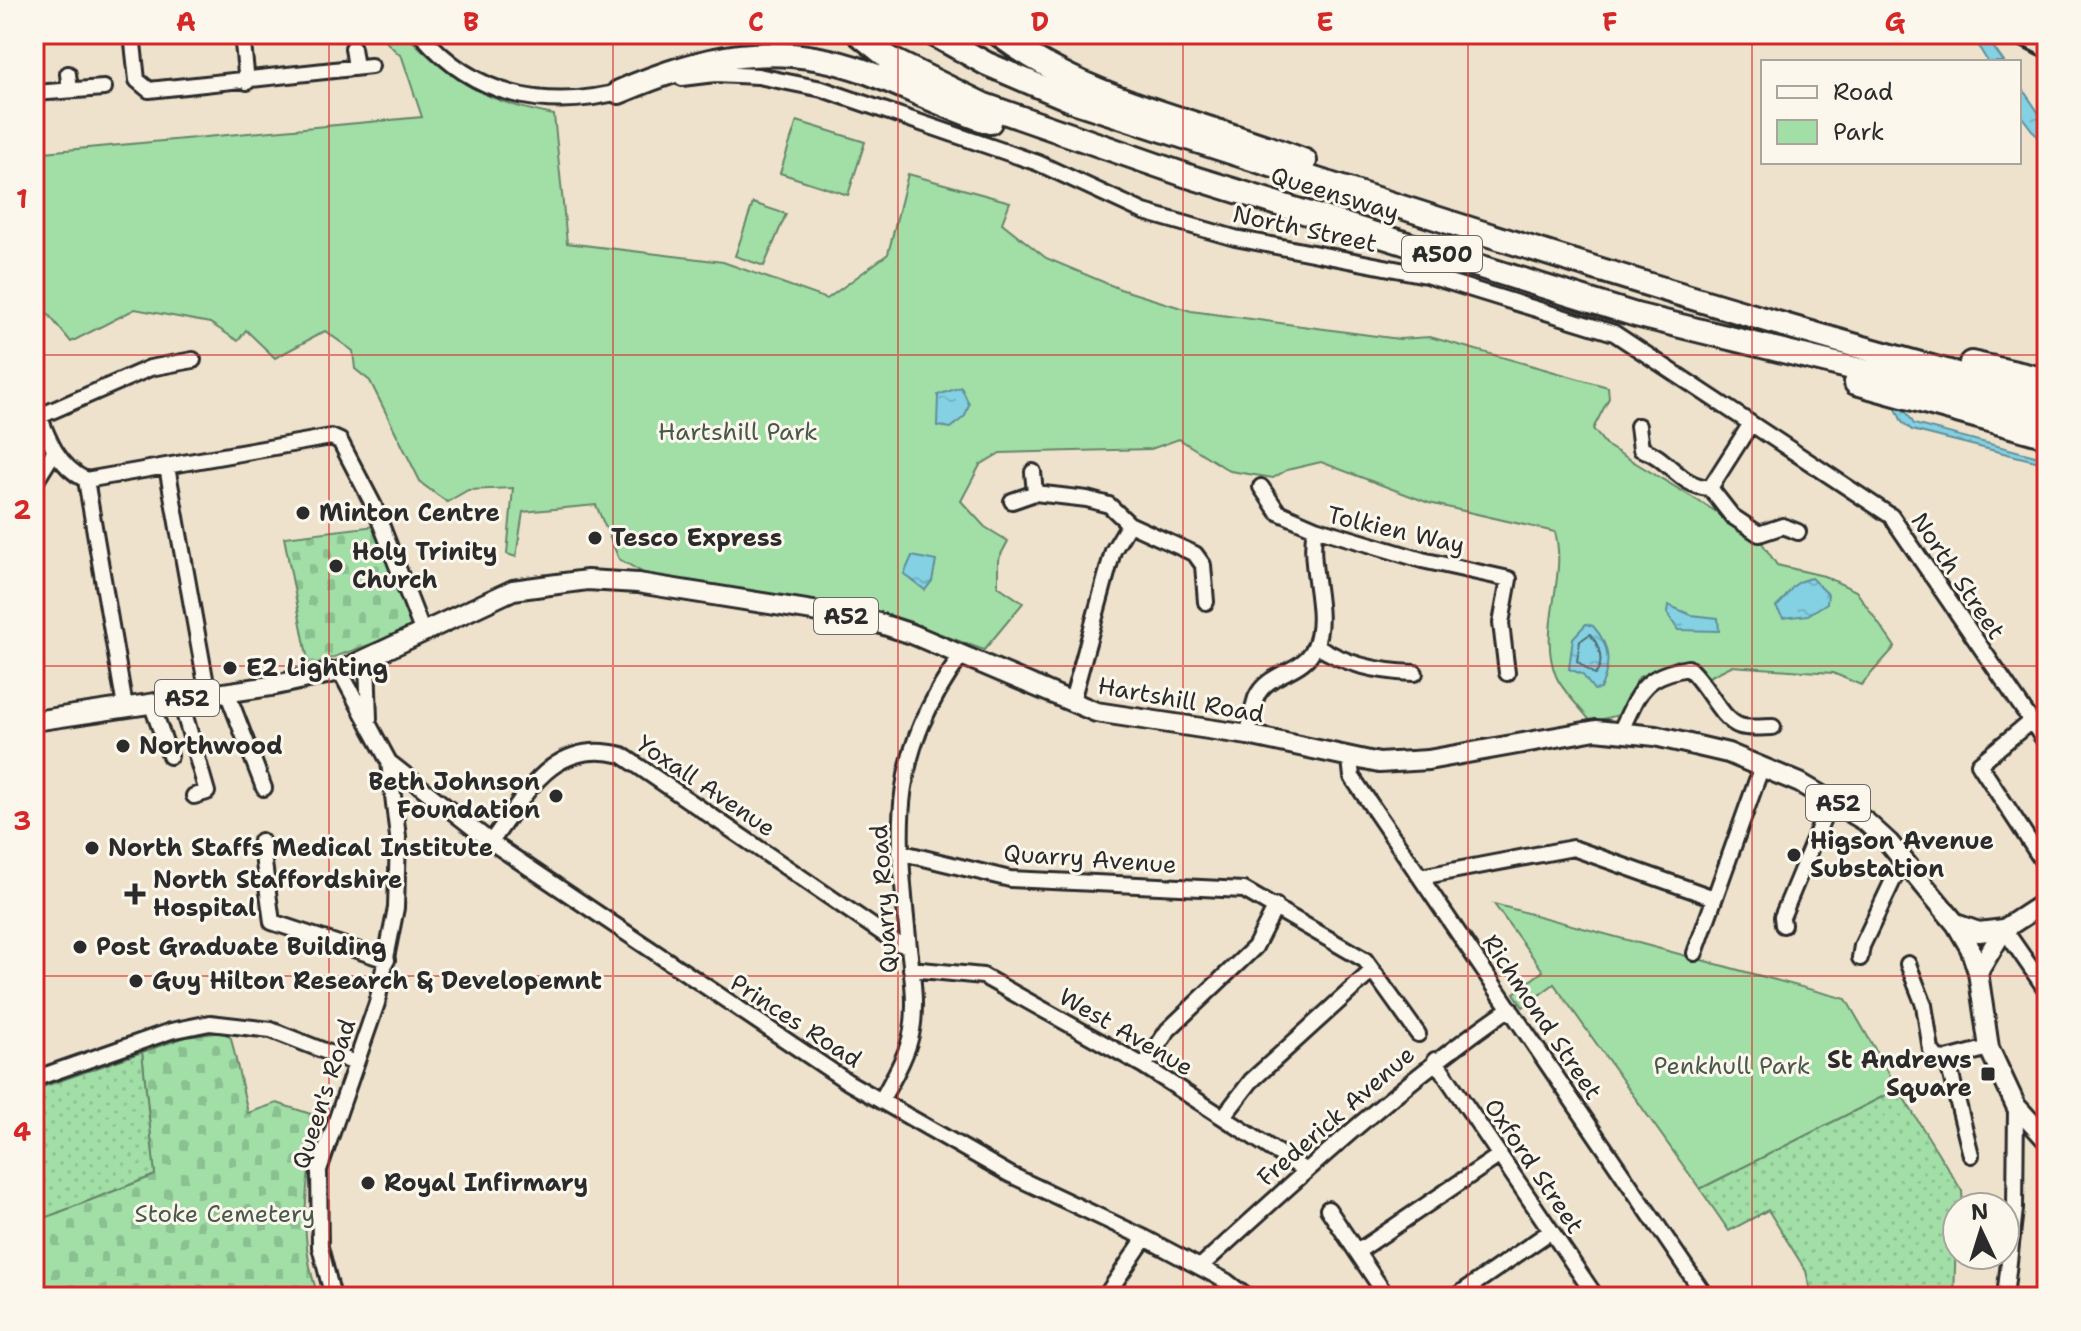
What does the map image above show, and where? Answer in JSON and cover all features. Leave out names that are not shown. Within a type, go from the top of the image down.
[{"type":"highway","name":"Queensway","points":[[859,34],[890,59],[984,105],[1188,176],[1636,315],[2047,416]]},
{"type":"highway","name":"Queensway","points":[[933,34],[987,64],[1076,102],[1640,281],[1913,363],[2047,398]]},
{"type":"highway","points":[[998,34],[1029,57],[1095,89],[1266,146],[1505,238]]},
{"type":"highway","points":[[619,92],[692,64],[745,54],[795,54],[864,71],[953,110],[1017,131],[1188,176]]},
{"type":"highway","points":[[1640,281],[1842,334],[2047,380]]},
{"type":"highway","points":[[1636,315],[1720,346],[2047,436]]},
{"type":"main road","name":"Hartshill Road","points":[[34,721],[227,692],[340,671],[513,590],[538,584],[615,581],[869,620],[1113,716],[1248,735],[1350,759],[1395,764],[1567,733],[1621,730],[1688,743],[1762,766],[1831,799],[1865,821],[1903,859],[1956,924],[1970,948],[1978,972],[1989,1048],[2016,1106],[2047,1140]]},
{"type":"main road","points":[[1978,972],[2004,929],[2047,901]]},
{"type":"main road","points":[[1956,924],[1979,932],[2004,929]]},
{"type":"street","points":[[132,34],[137,80],[142,88],[149,90],[247,82],[363,66],[353,48]]},
{"type":"street","points":[[242,34],[247,82]]},
{"type":"street","name":"North Street","points":[[421,34],[439,55],[479,82],[505,94],[556,100],[590,99],[685,77],[715,74],[758,76],[822,89],[1038,163],[1144,212],[1235,238],[1426,275],[1614,333],[1891,516],[2047,744]]},
{"type":"street","points":[[68,74],[70,90]]},
{"type":"street","points":[[34,93],[104,88]]},
{"type":"street","points":[[40,416],[150,368],[193,360]]},
{"type":"street","points":[[34,402],[54,452],[69,472],[86,480],[331,437],[340,441],[360,474],[423,633]]},
{"type":"street","points":[[1710,488],[1750,425]]},
{"type":"street","points":[[1638,426],[1641,449],[1659,454],[1677,476],[1687,482],[1710,488],[1732,516],[1759,534],[1783,526],[1798,532]]},
{"type":"street","points":[[34,484],[54,452]]},
{"type":"street","points":[[167,467],[208,695]]},
{"type":"street","points":[[1033,472],[1035,493]]},
{"type":"street","points":[[86,480],[125,707]]},
{"type":"street","points":[[1261,487],[1278,512],[1315,528]]},
{"type":"street","points":[[1012,501],[1035,493],[1098,501],[1119,511],[1129,524],[1195,554],[1203,565],[1206,602]]},
{"type":"street","points":[[1072,701],[1113,551],[1129,524]]},
{"type":"street","name":"Tolkien Way","points":[[1316,645],[1319,610],[1311,546],[1315,528],[1422,560],[1509,579],[1501,623],[1507,673]]},
{"type":"street","points":[[1248,735],[1256,697],[1280,674],[1299,666],[1316,645],[1332,655],[1364,667],[1415,673]]},
{"type":"street","name":"Quarry Road","points":[[881,1101],[911,1037],[911,969],[899,852],[902,780],[908,756],[941,684],[962,655]]},
{"type":"street","name":"Princes Road","points":[[367,661],[369,719]]},
{"type":"street","points":[[1621,730],[1643,685],[1662,673],[1688,668],[1704,682],[1720,712],[1740,726],[1773,727]]},
{"type":"street","name":"Princes Road","points":[[340,671],[369,719],[389,762],[491,842],[737,1009],[881,1101],[1009,1174],[1200,1267],[1247,1297]]},
{"type":"street","points":[[227,692],[264,788]]},
{"type":"street","points":[[180,699],[207,792],[194,796]]},
{"type":"street","points":[[151,703],[170,756]]},
{"type":"street","points":[[2031,721],[1979,764],[2047,868]]},
{"type":"street","name":"Yoxall Avenue","points":[[491,842],[539,778],[555,764],[580,752],[607,751],[622,755],[897,943],[909,946]]},
{"type":"street","name":"Richmond Street","points":[[1350,759],[1352,777],[1706,1297]]},
{"type":"street","name":"Queen's Road","points":[[333,1297],[320,1247],[319,1170],[377,1003],[387,960],[398,877],[398,837],[389,762]]},
{"type":"street","points":[[1695,953],[1762,766]]},
{"type":"street","points":[[1783,925],[1782,917],[1831,799]]},
{"type":"street","points":[[261,841],[272,922],[387,960]]},
{"type":"street","points":[[1420,877],[1573,848],[1714,898]]},
{"type":"street","name":"Quarry Avenue","points":[[899,852],[1010,879],[1244,890],[1276,906]]},
{"type":"street","points":[[1860,958],[1862,946],[1903,859]]},
{"type":"street","points":[[1144,1066],[1168,1030],[1255,947],[1276,906],[1365,960],[1418,1034]]},
{"type":"street","points":[[2004,929],[2047,991]]},
{"type":"street","points":[[1908,964],[1913,994],[1931,1050],[1937,1058],[1947,1059],[1989,1048]]},
{"type":"street","name":"West Avenue","points":[[911,969],[983,976],[1144,1066],[1306,1171]]},
{"type":"street","points":[[1224,1116],[1251,1081],[1373,970]]},
{"type":"street","name":"Frederick Avenue","points":[[1200,1267],[1435,1060],[1510,1008]]},
{"type":"street","points":[[34,1079],[171,1031],[210,1023],[271,1030],[355,1063]]},
{"type":"street","points":[[1947,1059],[1971,1155]]},
{"type":"street","name":"Oxford Street","points":[[1435,1060],[1596,1297]]},
{"type":"street","points":[[2005,1297],[2015,1209],[2016,1106]]},
{"type":"street","points":[[1357,1252],[1500,1155]]},
{"type":"street","points":[[1328,1209],[1387,1297]]},
{"type":"street","points":[[1455,1297],[1551,1231]]},
{"type":"street","points":[[1105,1297],[1145,1238]]},
{"type":"green space","name":"Hartshill Park","points":[[378,34],[405,34],[440,66],[472,88],[529,110],[554,115],[567,243],[723,262],[827,299],[888,254],[908,174],[1010,202],[1002,223],[1046,258],[1120,289],[1191,311],[1399,339],[1430,337],[1608,387],[1609,398],[1593,429],[1606,445],[1758,537],[1777,565],[1824,576],[1856,591],[1895,647],[1861,685],[1833,673],[1731,666],[1709,677],[1677,660],[1639,677],[1619,715],[1591,722],[1559,682],[1551,658],[1551,622],[1558,567],[1555,532],[1429,503],[1321,462],[1287,470],[1273,478],[1230,471],[1179,439],[1151,449],[1000,453],[980,465],[961,501],[985,527],[1008,541],[998,560],[998,586],[1023,603],[984,650],[879,612],[649,576],[619,559],[596,505],[523,512],[516,557],[507,554],[513,488],[468,490],[447,502],[421,483],[370,381],[355,369],[353,351],[325,331],[275,358],[246,330],[238,341],[210,323],[135,309],[71,342],[34,297],[34,153],[422,117],[402,57]]},
{"type":"green space","points":[[797,121],[865,142],[848,195],[780,173]]},
{"type":"green space","points":[[753,203],[786,214],[764,266],[735,256]]},
{"type":"green space","points":[[375,526],[414,629],[309,666],[284,537]]},
{"type":"green space","name":"Penkhull Park","points":[[1494,904],[1846,999],[1898,1089],[1700,1189],[1554,984],[1523,1007],[1514,993],[1543,971]]},
{"type":"green space","name":"Stoke Cemetery","points":[[223,1032],[231,1038],[248,1113],[277,1103],[320,1117],[310,1161],[306,1207],[308,1254],[319,1297],[34,1297],[34,1222],[155,1175],[142,1052],[186,1037]]},
{"type":"green space","points":[[142,1052],[155,1175],[34,1222],[34,1090]]},
{"type":"green space","points":[[1898,1089],[1962,1191],[1941,1191],[1941,1271],[1955,1271],[1954,1297],[1812,1297],[1806,1271],[1768,1210],[1729,1231],[1700,1189]]},
{"type":"water","points":[[1971,34],[1984,34],[2003,60],[1987,60]]},
{"type":"water","points":[[2021,87],[2047,125],[2047,150],[2021,116]]},
{"type":"water","points":[[961,387],[969,404],[965,416],[951,428],[937,426],[938,395]]},
{"type":"water","points":[[1894,404],[1903,407],[1914,424],[2047,459],[2047,464],[1912,430],[1902,422]]},
{"type":"water","points":[[912,556],[936,561],[932,581],[925,590],[904,574]]},
{"type":"water","points":[[1811,578],[1828,594],[1827,603],[1808,615],[1783,618],[1776,607],[1793,586]]},
{"type":"water","points":[[1668,605],[1691,615],[1718,618],[1719,631],[1678,630],[1667,613]]},
{"type":"water","points":[[1586,624],[1599,633],[1606,648],[1606,672],[1600,689],[1594,690],[1582,674],[1569,669],[1573,638]]},
{"type":"railway","points":[[1998,34],[2047,60]]},
{"type":"place","name":"Minton Centre","points":[[303,513]]},
{"type":"place","name":"Tesco Express","points":[[595,538]]},
{"type":"place","name":"Holy Trinity Church","points":[[336,566]]},
{"type":"place","name":"E2 Lighting","points":[[230,668]]},
{"type":"place","name":"Northwood","points":[[123,746]]},
{"type":"place","name":"Beth Johnson Foundation","points":[[556,796]]},
{"type":"place","name":"North Staffs Medical Institute","points":[[92,848]]},
{"type":"place","name":"Higson Avenue Substation","points":[[1794,855]]},
{"type":"place","name":"North Staffordshire Hospital","points":[[135,894]]},
{"type":"place","name":"Post Graduate Building","points":[[80,947]]},
{"type":"place","name":"Guy Hilton Research & Developemnt","points":[[136,981]]},
{"type":"place","name":"St Andrews Square","points":[[1988,1074]]},
{"type":"place","name":"Royal Infirmary","points":[[368,1183]]}]
